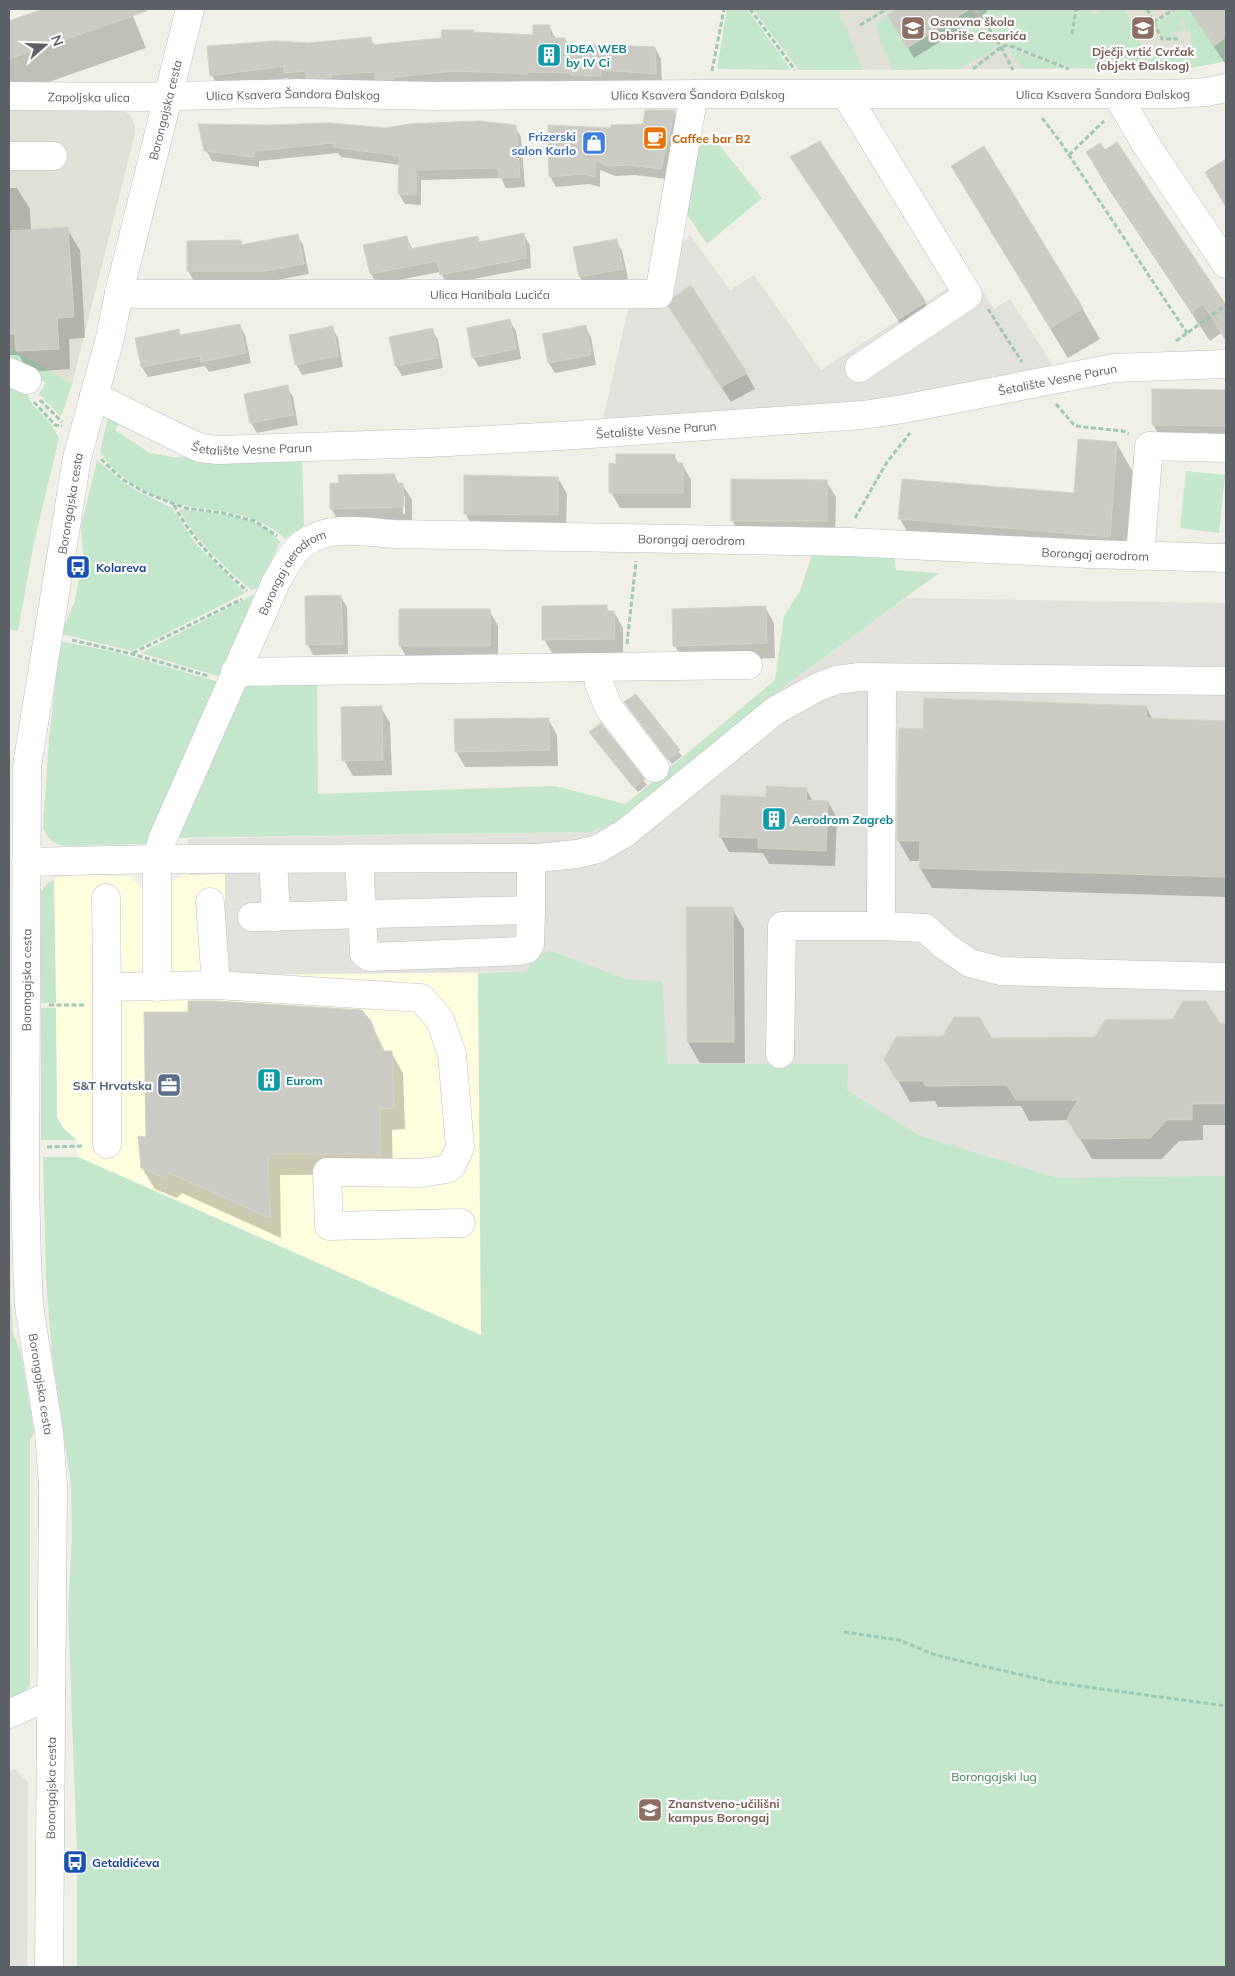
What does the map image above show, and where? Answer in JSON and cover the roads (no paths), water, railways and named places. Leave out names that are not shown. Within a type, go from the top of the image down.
[{"type":"street","name":"Borongajska cesta","points":[[49,1967],[53,1486],[49,1432],[29,1306],[26,1261],[26,862],[18,764],[77,458],[110,338],[119,293],[190,9]]},
{"type":"street","name":"Ulica Ksavera Šandora Đalskog","points":[[168,95],[299,93],[436,96],[703,84],[846,95],[1112,106],[1173,94],[1207,92],[1226,88]]},
{"type":"street","name":"Ulica Hanibala Lucića","points":[[119,293],[659,294],[703,84]]},
{"type":"street","name":"Zapoljska ulica","points":[[9,96],[142,97],[168,95]]},
{"type":"street","points":[[846,95],[968,295],[859,368]]},
{"type":"street","points":[[1112,106],[1147,146],[1223,251]]},
{"type":"street","points":[[9,156],[53,156]]},
{"type":"street","name":"Šetalište Vesne Parun","points":[[94,396],[200,448],[218,450],[428,443],[657,430],[863,415],[1114,368],[1226,364]]},
{"type":"street","points":[[1140,556],[1149,446],[1226,448]]},
{"type":"street","name":"Borongaj aerodrom","points":[[157,987],[157,859],[162,840],[276,582],[290,557],[303,544],[328,532],[344,530],[394,534],[849,542],[1140,556],[1226,558]]},
{"type":"street","points":[[232,678],[748,665]]},
{"type":"street","points":[[612,667],[599,684],[609,708],[655,768]]},
{"type":"street","points":[[26,862],[273,858],[531,858],[577,854],[598,849],[625,833],[776,710],[818,687],[836,680],[860,677],[1226,681]]},
{"type":"street","points":[[881,926],[882,678]]},
{"type":"street","points":[[273,858],[264,917],[531,910]]},
{"type":"street","points":[[359,859],[364,953],[369,957],[520,951],[527,949],[530,944],[531,858]]},
{"type":"street","points":[[106,898],[107,1144]]},
{"type":"street","points":[[210,902],[216,986]]},
{"type":"street","points":[[780,1054],[782,926],[925,928],[945,946],[970,963],[1001,971],[1226,977]]},
{"type":"street","points":[[107,996],[157,987],[216,986],[420,998],[440,1020],[452,1054],[460,1148],[452,1165],[446,1169],[421,1173],[327,1172],[329,1226],[461,1223]]},
{"type":"street","points":[[9,1714],[52,1696]]},
{"type":"place","name":"Osnovna škola Dobriše Cesarića","points":[[913,28]]},
{"type":"place","name":"Dječji vrtić Cvrčak (objekt Đalskog)","points":[[1143,28]]},
{"type":"place","name":"IDEA WEB by IV Ci","points":[[549,55]]},
{"type":"place","name":"Caffee bar B2","points":[[655,138]]},
{"type":"place","name":"Frizerski salon Karlo","points":[[594,143]]},
{"type":"place","name":"Kolareva","points":[[78,567]]},
{"type":"place","name":"Aerodrom Zagreb","points":[[774,819]]},
{"type":"place","name":"Eurom","points":[[269,1080]]},
{"type":"place","name":"S&T Hrvatska","points":[[169,1085]]},
{"type":"place","name":"Znanstveno-učilišni kampus Borongaj","points":[[650,1810]]},
{"type":"place","name":"Getaldićeva","points":[[75,1862]]},
{"type":"park label","name":"Borongajski lug","points":[[994,1776]]}]
